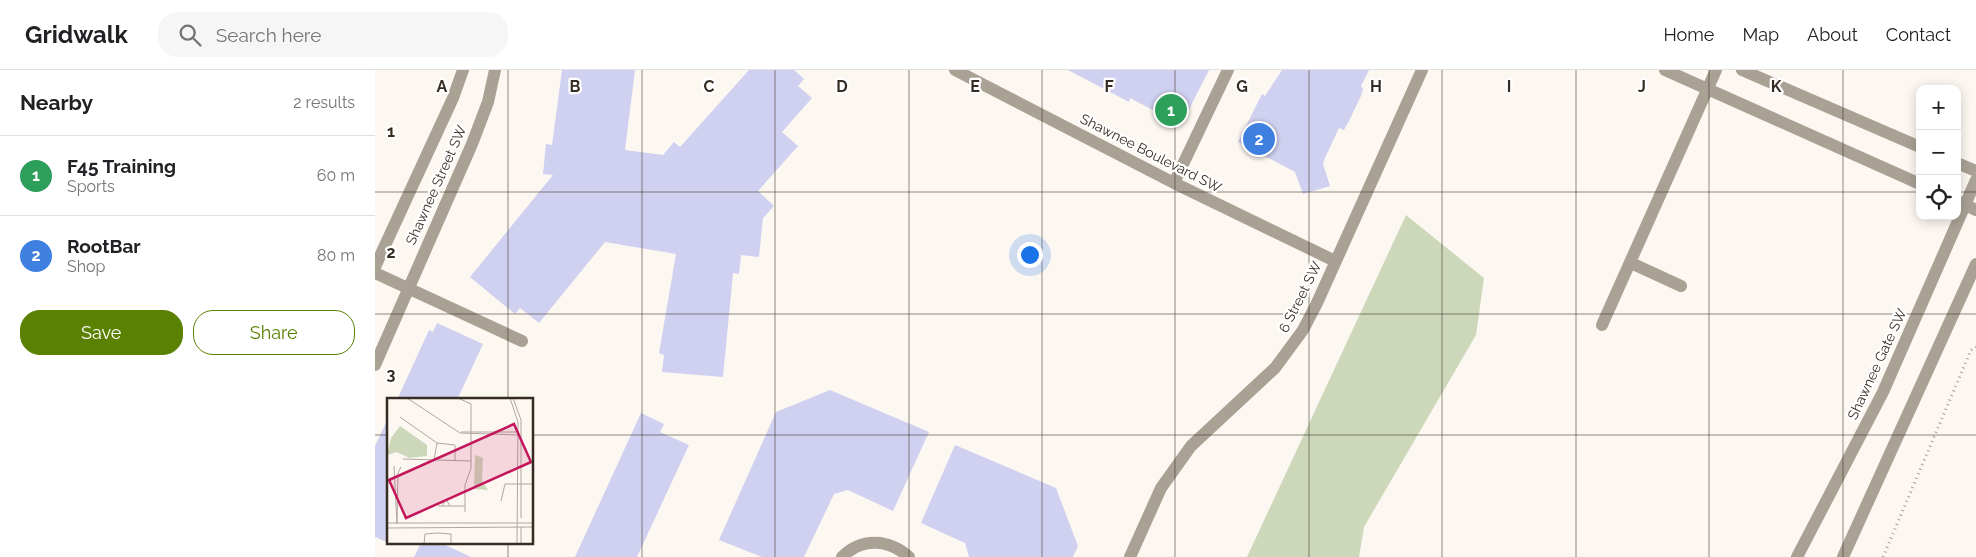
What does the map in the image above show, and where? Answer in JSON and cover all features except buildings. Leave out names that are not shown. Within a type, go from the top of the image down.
[{"type":"street","name":"Shawnee Street SW","points":[[375,267],[453,98],[463,70]]},
{"type":"street","name":"Shawnee Street SW","points":[[375,365],[407,288],[472,144],[488,102],[495,70]]},
{"type":"street","name":"Shawnee Boulevard SW","points":[[955,70],[1174,182],[1335,261]]},
{"type":"street","points":[[1174,182],[1228,70]]},
{"type":"street","name":"6 Street SW","points":[[1130,557],[1161,488],[1191,446],[1275,368],[1303,330],[1422,70]]},
{"type":"street","points":[[1386,150],[1432,70]]},
{"type":"street","points":[[1665,70],[1916,182]]},
{"type":"street","points":[[1602,325],[1716,70]]},
{"type":"street","points":[[1742,70],[1916,145]]},
{"type":"street","points":[[1961,165],[1976,171]]},
{"type":"street","name":"Shawnee Gate SW","points":[[1797,557],[1883,392],[1976,180]]},
{"type":"street","points":[[1631,263],[1681,286]]},
{"type":"street","points":[[1843,557],[1976,264]]},
{"type":"street","points":[[375,273],[522,341]]},
{"type":"street","points":[[842,557],[859,545],[870,542],[881,542],[894,546],[909,557]]},
{"type":"path","points":[[1883,557],[1967,359],[1971,350],[1976,347]]},
{"type":"green space","points":[[1406,215],[1484,278],[1476,335],[1364,527],[1359,557],[1247,557]]},
{"type":"place","name":"F45 Training","points":[[1171,110]]},
{"type":"place","name":"RootBar","points":[[1259,139]]}]
